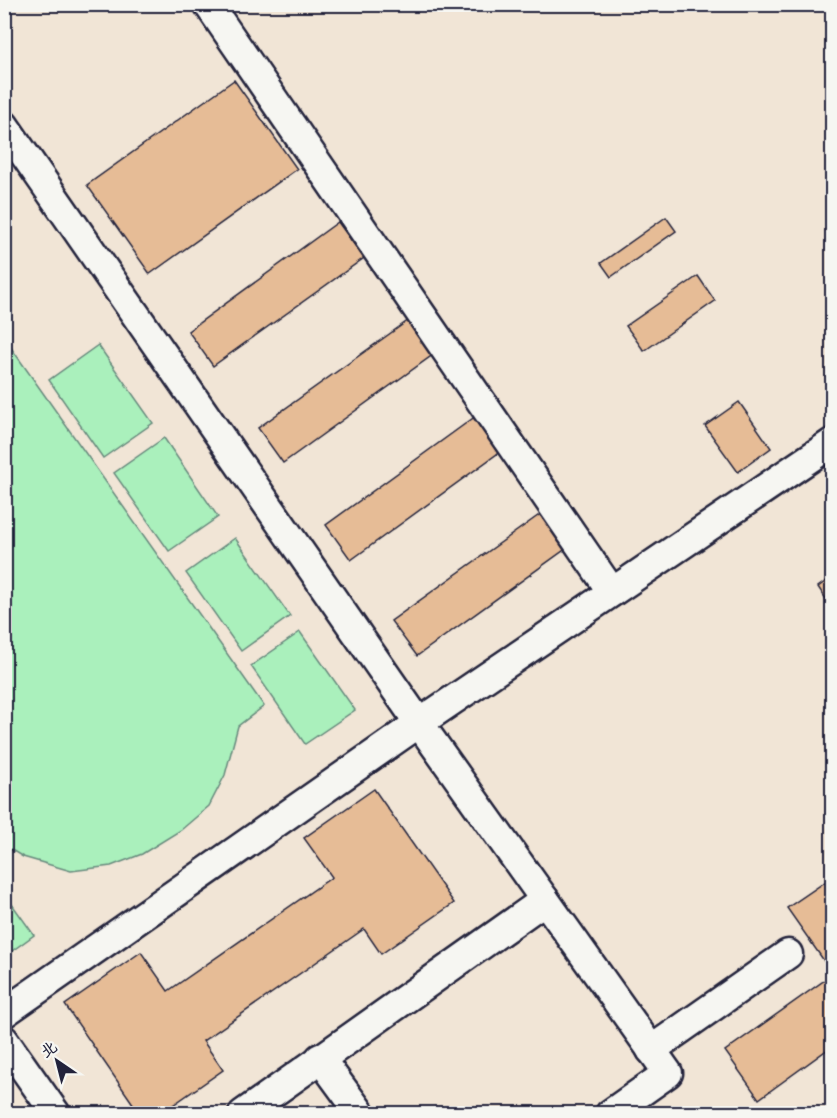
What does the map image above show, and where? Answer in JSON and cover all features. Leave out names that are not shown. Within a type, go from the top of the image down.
[{"type":"street","points":[[208,4],[612,592]]},
{"type":"street","points":[[4,125],[419,723],[668,1074],[610,1113]]},
{"type":"street","points":[[4,1013],[419,723],[832,443]]},
{"type":"street","points":[[243,1113],[545,900]]},
{"type":"street","points":[[651,1050],[788,954]]},
{"type":"street","points":[[4,1040],[56,1113]]},
{"type":"street","points":[[320,1058],[361,1113]]},
{"type":"green space","points":[[7,342],[264,706],[238,726],[225,775],[209,806],[181,830],[142,854],[111,866],[71,871],[23,857],[5,846],[4,343]]},
{"type":"green space","points":[[98,345],[153,423],[103,458],[49,380]]},
{"type":"green space","points":[[164,438],[218,517],[169,551],[114,473]]},
{"type":"green space","points":[[235,538],[290,616],[241,651],[186,573]]},
{"type":"green space","points":[[300,632],[355,710],[305,744],[251,666]]},
{"type":"green space","points":[[4,893],[34,935],[5,956],[4,956]]},
{"type":"building","points":[[234,80],[297,169],[150,274],[87,185]]},
{"type":"building","points":[[666,217],[676,231],[611,277],[601,263]]},
{"type":"building","points":[[338,222],[364,258],[213,366],[188,331]]},
{"type":"building","points":[[698,276],[715,301],[644,351],[626,326]]},
{"type":"building","points":[[409,320],[434,354],[283,463],[258,428]]},
{"type":"building","points":[[739,402],[771,448],[738,472],[705,426]]},
{"type":"building","points":[[476,416],[501,451],[351,560],[326,525]]},
{"type":"building","points":[[542,513],[567,548],[417,656],[391,621]]},
{"type":"building","points":[[832,577],[832,608],[818,587]]},
{"type":"building","points":[[374,789],[454,903],[381,954],[364,929],[203,1041],[223,1070],[160,1114],[140,1114],[65,1005],[141,952],[168,991],[332,877],[304,838]]},
{"type":"building","points":[[831,878],[832,966],[829,968],[787,908]]},
{"type":"building","points":[[832,975],[832,1046],[759,1099],[725,1051]]}]
